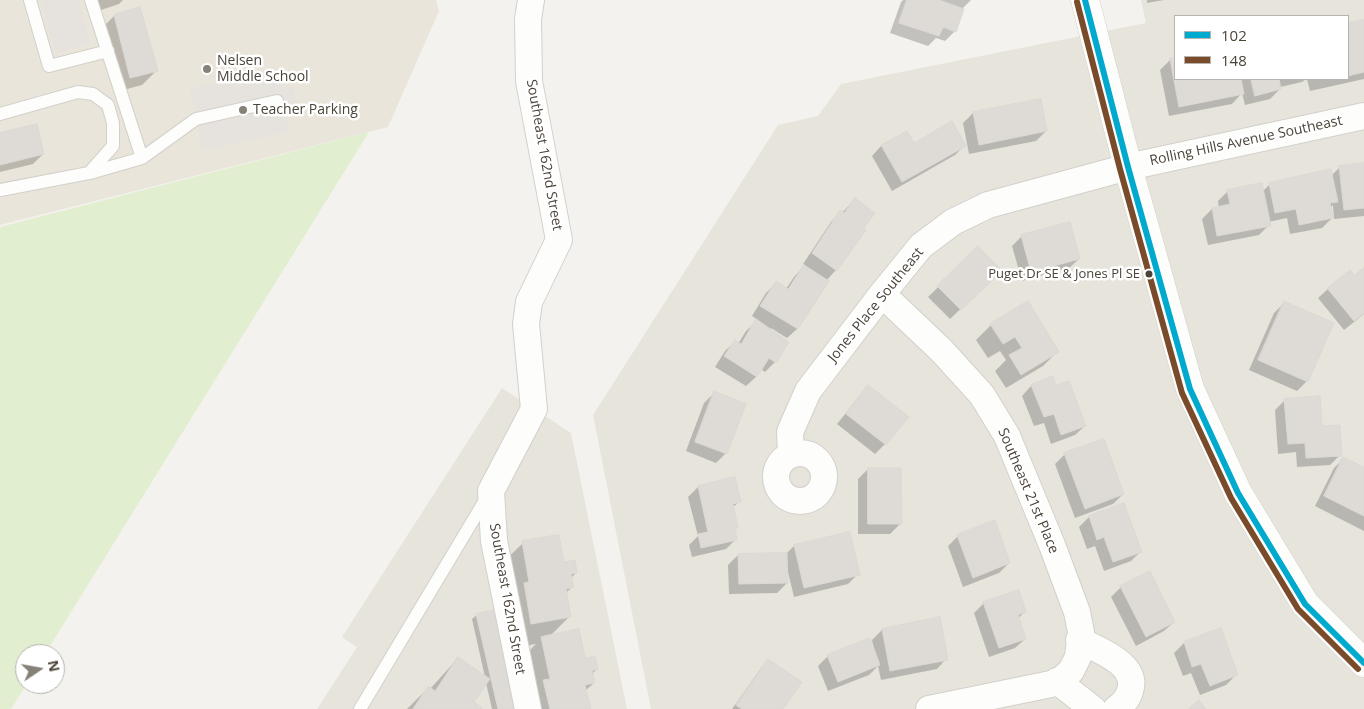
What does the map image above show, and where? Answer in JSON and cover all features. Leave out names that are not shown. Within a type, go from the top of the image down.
[{"type":"street","name":"Southeast 162nd Street","points":[[528,709],[494,541],[491,491],[534,409],[526,324],[529,302],[559,240],[529,81],[528,19],[531,0]]},
{"type":"street","points":[[1085,0],[1128,167],[1190,389],[1238,493],[1306,604],[1364,663]]},
{"type":"street","name":"Rolling Hills Avenue Southeast","points":[[1128,167],[1364,116]]},
{"type":"street","name":"Jones Place Southeast","points":[[791,455],[790,432],[808,392],[882,294],[922,246],[953,222],[988,205],[1128,167]]},
{"type":"street","name":"Southeast 21st Place","points":[[882,294],[942,351],[982,395],[1007,436],[1052,545],[1077,612],[1081,632],[1078,648]]},
{"type":"street","points":[[929,709],[1050,684],[1071,671],[1078,648],[1123,665],[1131,680],[1131,689],[1122,703]]},
{"type":"street","points":[[1057,681],[1093,709]]},
{"type":"lane","points":[[30,0],[49,66],[108,51]]},
{"type":"lane","points":[[91,0],[142,158]]},
{"type":"lane","points":[[0,114],[78,92],[93,94],[108,105],[113,123],[114,146],[89,173]]},
{"type":"lane","points":[[0,190],[89,173],[142,158],[196,120],[277,101]]},
{"type":"lane","points":[[360,709],[491,491]]},
{"type":"shaded area","name":"Nelsen Middle School","points":[[0,0],[436,0],[439,11],[388,127],[0,225]]},
{"type":"shaded area","points":[[40,0],[78,0],[91,43],[56,53]]},
{"type":"shaded area","points":[[1141,0],[1364,0],[1364,709],[651,709],[593,415],[778,125],[818,116],[841,84],[1146,23]]},
{"type":"shaded area","name":"Teacher Parking","points":[[278,70],[282,88],[293,86],[298,109],[285,112],[289,132],[202,150],[190,88]]},
{"type":"shaded area","points":[[502,388],[571,433],[627,709],[317,709],[357,647],[342,637]]},
{"type":"green space","points":[[369,132],[51,644],[15,644],[15,694],[21,694],[11,709],[0,709],[0,227]]},
{"type":"building","points":[[907,0],[939,0],[964,9],[956,32],[943,27],[939,36],[899,23]]},
{"type":"building","points":[[140,7],[158,71],[130,78],[114,15]]},
{"type":"building","points":[[1364,20],[1364,72],[1349,76],[1349,23]]},
{"type":"building","points":[[1174,58],[1174,80],[1241,80],[1244,94],[1179,107],[1170,59]]},
{"type":"building","points":[[1251,80],[1279,80],[1281,89],[1255,96]]},
{"type":"building","points":[[1041,99],[1047,131],[979,145],[973,112]]},
{"type":"building","points":[[952,121],[966,146],[902,182],[881,145],[907,131],[914,143]]},
{"type":"building","points":[[37,124],[44,154],[0,165],[0,133]]},
{"type":"building","points":[[1364,163],[1364,208],[1344,210],[1339,166]]},
{"type":"building","points":[[1331,169],[1338,202],[1330,203],[1333,218],[1299,225],[1296,209],[1275,213],[1269,183]]},
{"type":"building","points":[[1262,183],[1271,226],[1217,236],[1212,208],[1230,204],[1227,190]]},
{"type":"building","points":[[855,198],[875,213],[864,228],[866,230],[837,271],[812,253],[840,210],[844,213]]},
{"type":"building","points":[[1070,222],[1080,259],[1031,272],[1021,235]]},
{"type":"building","points":[[978,246],[1002,271],[961,310],[937,286]]},
{"type":"building","points":[[804,265],[829,281],[798,329],[760,306],[776,281],[788,289]]},
{"type":"building","points":[[1364,268],[1364,313],[1354,321],[1327,288],[1350,270],[1354,275]]},
{"type":"building","points":[[1028,301],[1059,352],[1021,375],[1009,355],[1022,348],[1015,337],[1003,344],[990,324]]},
{"type":"building","points":[[1284,301],[1334,323],[1308,382],[1258,360]]},
{"type":"building","points":[[756,319],[789,342],[776,363],[769,358],[757,377],[724,356],[735,340],[741,344]]},
{"type":"building","points":[[1053,376],[1056,385],[1069,381],[1086,426],[1061,435],[1054,414],[1044,417],[1031,385]]},
{"type":"building","points":[[868,385],[909,417],[886,445],[846,414]]},
{"type":"building","points":[[714,391],[746,404],[727,454],[695,442]]},
{"type":"building","points":[[1320,396],[1322,426],[1340,425],[1342,456],[1306,458],[1305,443],[1288,444],[1284,399]]},
{"type":"building","points":[[1104,439],[1124,494],[1085,509],[1064,453]]},
{"type":"building","points":[[1343,457],[1364,467],[1364,516],[1324,496]]},
{"type":"building","points":[[868,468],[901,468],[902,524],[868,524]]},
{"type":"building","points":[[735,477],[741,502],[733,504],[738,528],[735,528],[737,540],[701,548],[698,534],[708,532],[698,486]]},
{"type":"building","points":[[1124,503],[1142,552],[1113,562],[1104,537],[1097,540],[1089,516]]},
{"type":"building","points":[[995,520],[1010,563],[973,578],[957,535]]},
{"type":"building","points":[[850,532],[860,575],[804,588],[794,545]]},
{"type":"building","points":[[559,535],[564,562],[575,560],[577,573],[571,574],[574,587],[566,589],[571,617],[531,624],[524,583],[529,582],[522,541]]},
{"type":"building","points":[[787,553],[788,583],[739,584],[738,554]]},
{"type":"building","points":[[1150,571],[1175,622],[1146,637],[1120,586]]},
{"type":"building","points":[[1019,590],[1026,612],[1018,615],[1026,639],[999,648],[983,602]]},
{"type":"building","points":[[494,610],[516,709],[498,709],[476,614]]},
{"type":"building","points":[[940,617],[948,660],[890,671],[882,629]]},
{"type":"building","points":[[1221,628],[1238,675],[1210,686],[1201,664],[1192,667],[1184,642]]},
{"type":"building","points":[[579,629],[585,658],[595,656],[598,670],[592,670],[595,683],[585,685],[591,709],[550,709],[543,680],[550,679],[541,637]]},
{"type":"building","points":[[870,638],[880,665],[838,682],[827,655]]},
{"type":"building","points":[[458,657],[490,679],[474,702],[482,708],[413,709],[428,686],[435,691]]},
{"type":"building","points":[[768,659],[802,682],[783,709],[742,709],[736,705]]},
{"type":"building","points":[[1199,700],[1206,709],[1189,709]]},
{"type":"transit line","name":"102","points":[[1085,0],[1128,167],[1190,389],[1238,493],[1305,604],[1364,663]]},
{"type":"transit line","name":"148","points":[[1077,2],[1120,169],[1182,393],[1231,498],[1298,609],[1358,669]]},
{"type":"place","name":"Nelsen Middle School","points":[[207,69]]},
{"type":"place","name":"Teacher Parking","points":[[243,110]]},
{"type":"place","name":"Puget Dr SE & Jones Pl SE","points":[[1149,274]]}]
